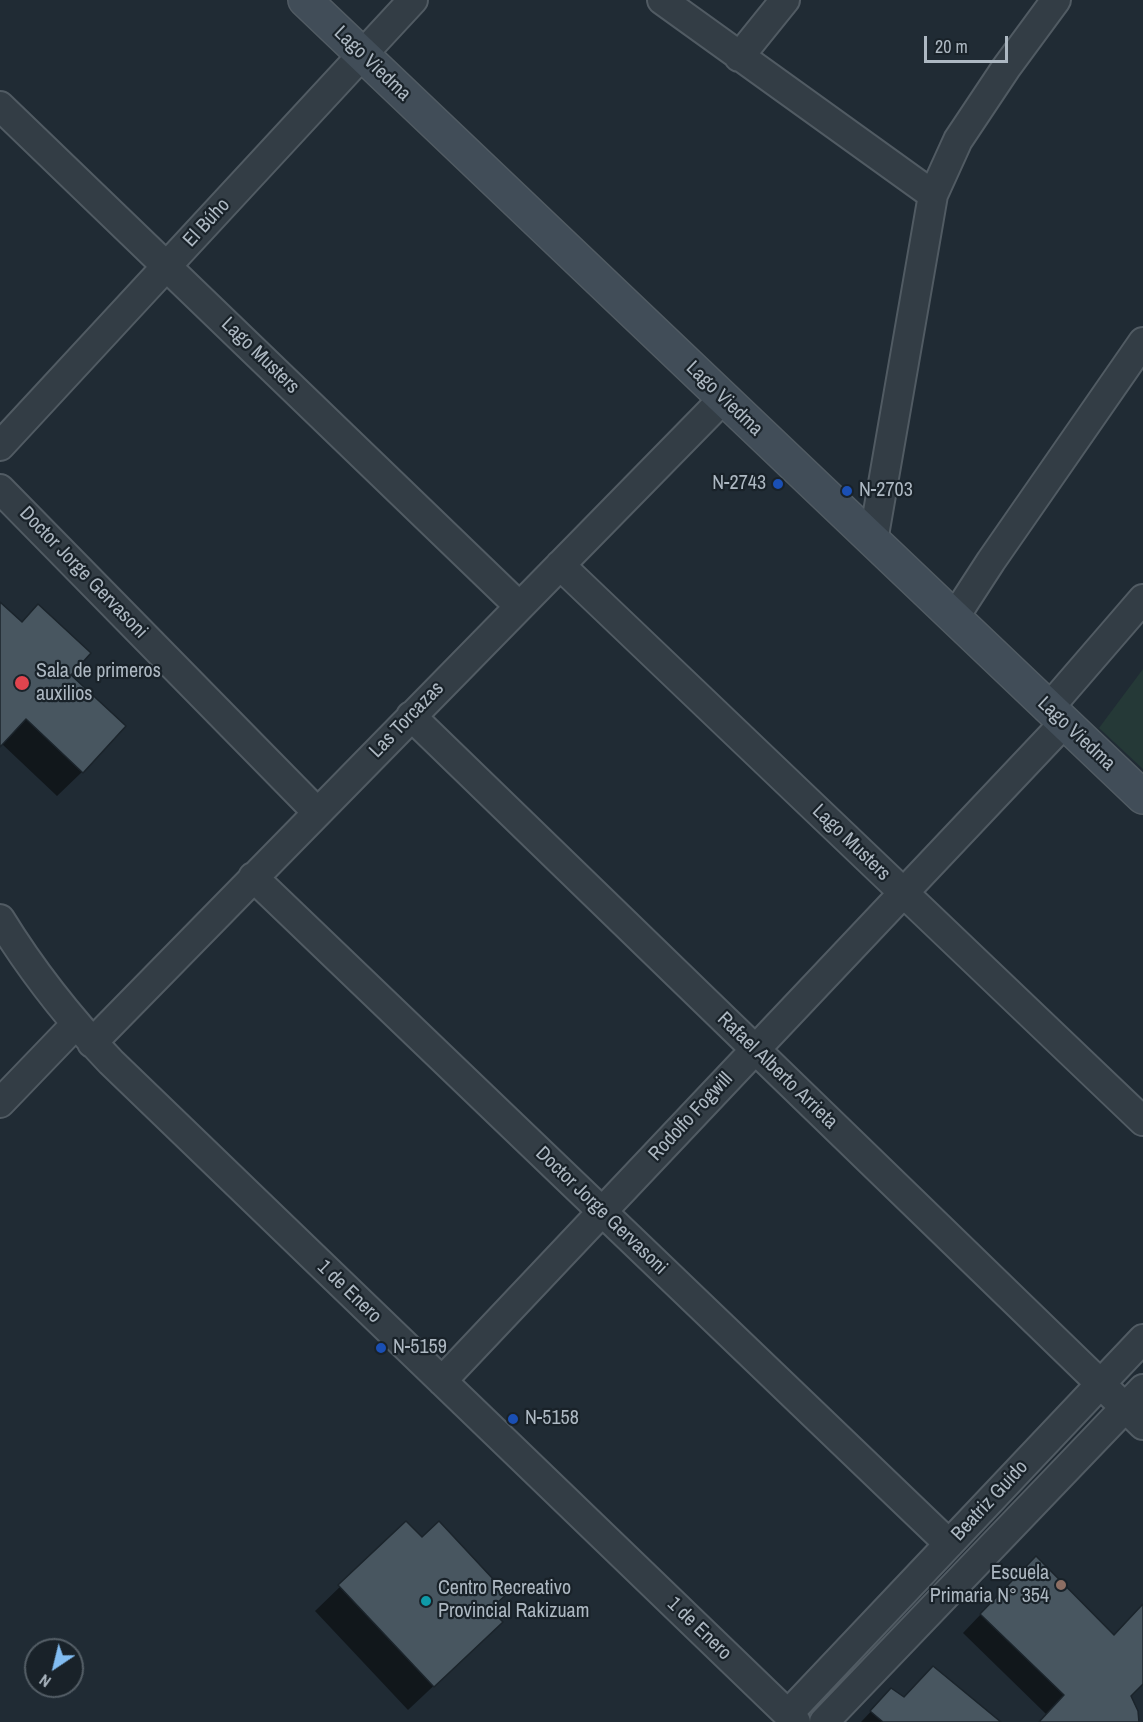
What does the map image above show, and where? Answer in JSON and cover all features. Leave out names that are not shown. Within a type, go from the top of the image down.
[{"type":"main road","name":"Lago Viedma","points":[[306,0],[1143,797]]},
{"type":"street","name":"El Búho","points":[[0,446],[413,0]]},
{"type":"street","points":[[662,0],[933,195]]},
{"type":"street","points":[[740,57],[785,0]]},
{"type":"street","points":[[873,542],[933,195],[958,140],[1006,68],[1056,0]]},
{"type":"street","name":"Lago Musters","points":[[0,106],[519,606]]},
{"type":"street","points":[[954,618],[1143,342]]},
{"type":"street","name":"Las Torcazas","points":[[0,1103],[84,1033],[253,877],[723,399]]},
{"type":"street","name":"Doctor Jorge Gervasoni","points":[[0,489],[317,812]]},
{"type":"street","name":"Lago Musters","points":[[560,565],[1143,1121]]},
{"type":"street","name":"Rodolfo Fogwill","points":[[442,1381],[903,893],[1056,716],[1143,599]]},
{"type":"street","name":"Rafael Alberto Arrieta","points":[[411,716],[1100,1384],[1137,1408]]},
{"type":"street","name":"Doctor Jorge Gervasoni","points":[[253,877],[949,1544]]},
{"type":"street","name":"1 de Enero","points":[[0,920],[26,959],[84,1033],[792,1718]]},
{"type":"street","name":"Beatriz Guido","points":[[792,1718],[949,1544],[1143,1340]]},
{"type":"street","name":"Beatriz Guido","points":[[824,1722],[1137,1408]]},
{"type":"green space","points":[[1143,669],[1143,769],[1099,728]]},
{"type":"building","points":[[0,602],[22,622],[38,604],[91,653],[71,675],[126,726],[83,773],[26,719],[0,747]]},
{"type":"building","name":"Centro Recreativo Provincial Rakizuam","points":[[406,1521],[422,1537],[439,1521],[507,1594],[490,1609],[503,1622],[434,1687],[338,1585]]},
{"type":"building","points":[[1036,1556],[1114,1635],[1143,1604],[1143,1684],[1131,1696],[1138,1711],[1139,1722],[1039,1722],[1064,1695],[980,1614]]},
{"type":"building","points":[[933,1666],[1001,1722],[883,1722],[870,1711],[891,1688],[904,1697]]},
{"type":"place","name":"N-2743","points":[[778,484]]},
{"type":"place","name":"N-2703","points":[[847,491]]},
{"type":"place","name":"Sala de primeros auxilios","points":[[22,683]]},
{"type":"place","name":"N-5159","points":[[381,1348]]},
{"type":"place","name":"N-5158","points":[[513,1419]]},
{"type":"place","name":"Escuela Primaria N° 354","points":[[1061,1585]]},
{"type":"place","name":"Centro Recreativo Provincial Rakizuam","points":[[426,1601]]}]
